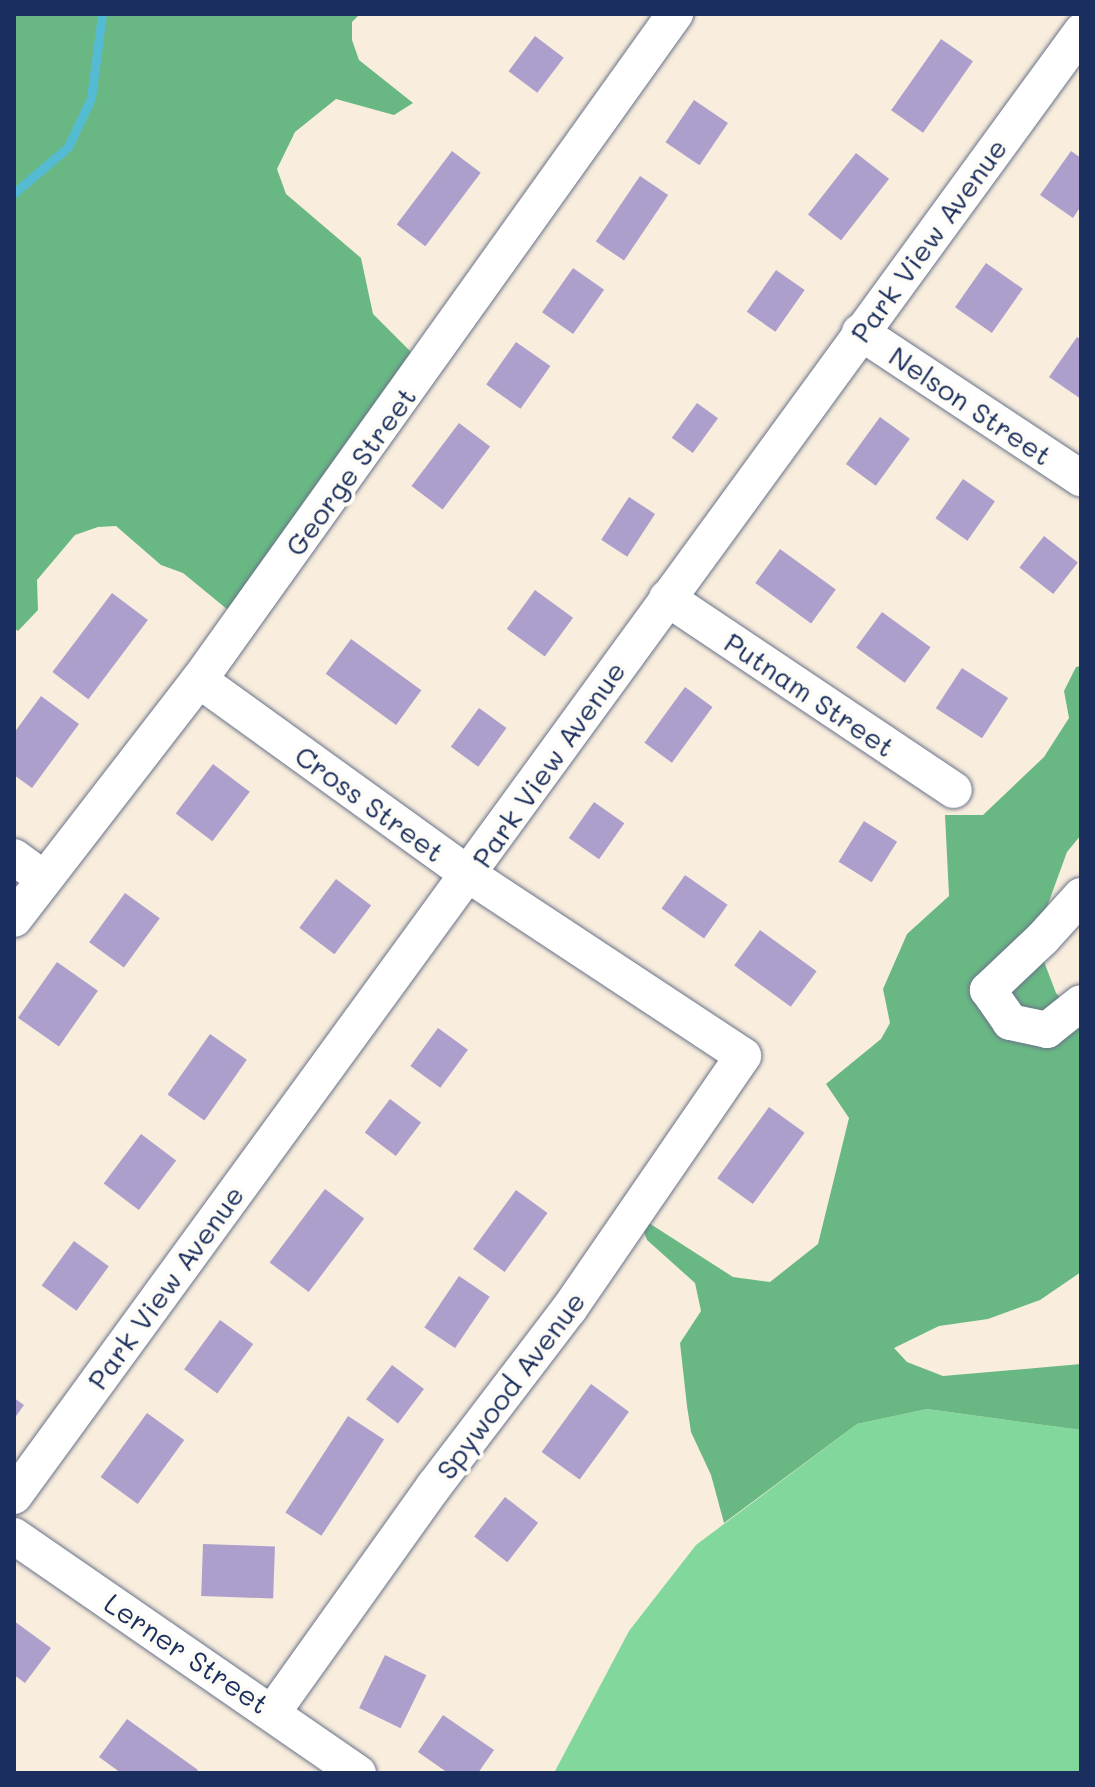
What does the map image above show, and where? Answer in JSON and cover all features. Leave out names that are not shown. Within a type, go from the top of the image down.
[{"type":"street","name":"George Street","points":[[14,919],[199,680],[675,14]]},
{"type":"street","name":"Park View Avenue","points":[[14,1496],[1081,32]]},
{"type":"street","name":"Nelson Street","points":[[860,332],[1081,478]]},
{"type":"street","name":"Putnam Street","points":[[667,598],[954,790]]},
{"type":"street","name":"Cross Street","points":[[199,680],[469,875],[743,1056]]},
{"type":"street","points":[[14,857],[44,879]]},
{"type":"street","points":[[1079,908],[988,990],[1010,1022],[1047,1030],[1081,1003]]},
{"type":"street","name":"Spywood Avenue","points":[[273,1712],[434,1486],[569,1309],[743,1056]]},
{"type":"street","name":"Lerner Street","points":[[14,1536],[358,1773]]},
{"type":"green space","points":[[14,14],[360,14],[352,22],[352,40],[359,60],[413,103],[394,115],[336,99],[295,132],[277,169],[286,194],[361,258],[373,314],[426,367],[239,619],[183,573],[161,565],[116,526],[98,527],[75,535],[37,580],[38,610],[18,631],[14,628]]},
{"type":"green space","points":[[1081,666],[1081,835],[1067,852],[1044,915],[1043,959],[1056,993],[1081,1019],[1081,1272],[1040,1300],[988,1319],[939,1326],[894,1348],[907,1362],[943,1376],[1081,1364],[1081,1430],[927,1409],[857,1424],[724,1523],[711,1475],[691,1432],[687,1406],[680,1343],[701,1311],[695,1283],[647,1240],[638,1216],[733,1277],[770,1282],[818,1244],[849,1118],[826,1084],[881,1039],[890,1023],[883,989],[907,934],[949,896],[945,815],[983,815],[1044,757],[1069,718],[1064,691],[1076,667]]},
{"type":"green space","points":[[927,1409],[1081,1430],[1081,1773],[554,1773],[629,1631],[696,1545],[857,1424]]},
{"type":"building","points":[[535,36],[564,58],[537,93],[509,71]]},
{"type":"building","points":[[941,39],[973,61],[923,133],[891,110]]},
{"type":"building","points":[[694,100],[728,123],[699,165],[665,142]]},
{"type":"building","points":[[452,151],[481,173],[425,246],[397,224]]},
{"type":"building","points":[[1071,151],[1081,158],[1081,206],[1073,218],[1040,195]]},
{"type":"building","points":[[856,153],[889,179],[841,240],[808,214]]},
{"type":"building","points":[[640,176],[668,195],[624,261],[596,241]]},
{"type":"building","points":[[986,263],[1023,289],[992,333],[955,307]]},
{"type":"building","points":[[573,268],[604,290],[573,334],[542,312]]},
{"type":"building","points":[[776,270],[805,290],[775,332],[747,312]]},
{"type":"building","points":[[1077,337],[1081,340],[1081,399],[1049,377]]},
{"type":"building","points":[[516,342],[550,366],[521,409],[486,385]]},
{"type":"building","points":[[697,403],[718,418],[693,453],[672,438]]},
{"type":"building","points":[[880,417],[910,439],[876,486],[846,464]]},
{"type":"building","points":[[459,423],[490,446],[443,510],[411,486]]},
{"type":"building","points":[[963,479],[995,501],[967,541],[935,518]]},
{"type":"building","points":[[629,497],[655,514],[627,557],[601,540]]},
{"type":"building","points":[[1044,536],[1078,562],[1053,594],[1019,568]]},
{"type":"building","points":[[780,549],[836,590],[811,624],[755,583]]},
{"type":"building","points":[[535,590],[573,618],[545,656],[507,629]]},
{"type":"building","points":[[112,593],[148,620],[88,699],[52,672]]},
{"type":"building","points":[[882,612],[931,647],[905,683],[856,648]]},
{"type":"building","points":[[351,639],[421,690],[396,725],[326,674]]},
{"type":"building","points":[[962,668],[1008,698],[982,738],[936,708]]},
{"type":"building","points":[[685,687],[713,707],[672,763],[644,743]]},
{"type":"building","points":[[41,696],[79,724],[32,788],[14,775],[14,733]]},
{"type":"building","points":[[479,708],[507,728],[478,767],[451,747]]},
{"type":"building","points":[[213,764],[250,792],[212,841],[176,814]]},
{"type":"building","points":[[594,802],[624,823],[599,859],[569,838]]},
{"type":"building","points":[[864,821],[897,842],[872,882],[839,862]]},
{"type":"building","points":[[685,875],[728,905],[704,938],[661,909]]},
{"type":"building","points":[[336,879],[371,905],[334,954],[299,928]]},
{"type":"building","points":[[125,893],[160,918],[124,968],[89,942]]},
{"type":"building","points":[[760,930],[817,971],[791,1007],[734,966]]},
{"type":"building","points":[[57,962],[98,991],[59,1046],[18,1018]]},
{"type":"building","points":[[438,1028],[468,1050],[440,1088],[410,1066]]},
{"type":"building","points":[[210,1034],[247,1060],[204,1120],[168,1095]]},
{"type":"building","points":[[390,1099],[421,1122],[396,1156],[365,1133]]},
{"type":"building","points":[[769,1107],[805,1133],[753,1204],[717,1178]]},
{"type":"building","points":[[141,1134],[176,1160],[139,1210],[104,1184]]},
{"type":"building","points":[[325,1189],[364,1218],[309,1292],[270,1262]]},
{"type":"building","points":[[516,1190],[548,1213],[505,1272],[473,1249]]},
{"type":"building","points":[[74,1241],[109,1266],[76,1311],[42,1285]]},
{"type":"building","points":[[459,1276],[490,1297],[455,1348],[424,1327]]},
{"type":"building","points":[[220,1320],[253,1344],[217,1393],[184,1369]]},
{"type":"building","points":[[392,1365],[424,1389],[398,1423],[366,1399]]},
{"type":"building","points":[[591,1384],[629,1412],[580,1480],[542,1452]]},
{"type":"building","points":[[14,1398],[24,1405],[14,1419]]},
{"type":"building","points":[[147,1413],[184,1440],[138,1504],[101,1477]]},
{"type":"building","points":[[348,1416],[384,1439],[321,1536],[285,1512]]},
{"type":"building","points":[[505,1497],[538,1523],[507,1562],[474,1536]]},
{"type":"building","points":[[203,1544],[275,1547],[273,1598],[201,1596]]},
{"type":"building","points":[[14,1621],[51,1648],[25,1683],[14,1675]]},
{"type":"building","points":[[385,1655],[426,1675],[400,1728],[359,1708]]},
{"type":"building","points":[[443,1715],[494,1750],[478,1773],[448,1773],[418,1752]]},
{"type":"building","points":[[127,1719],[198,1770],[196,1773],[121,1773],[99,1757]]},
{"type":"waterway","points":[[14,193],[68,147],[91,98],[102,14]]}]
